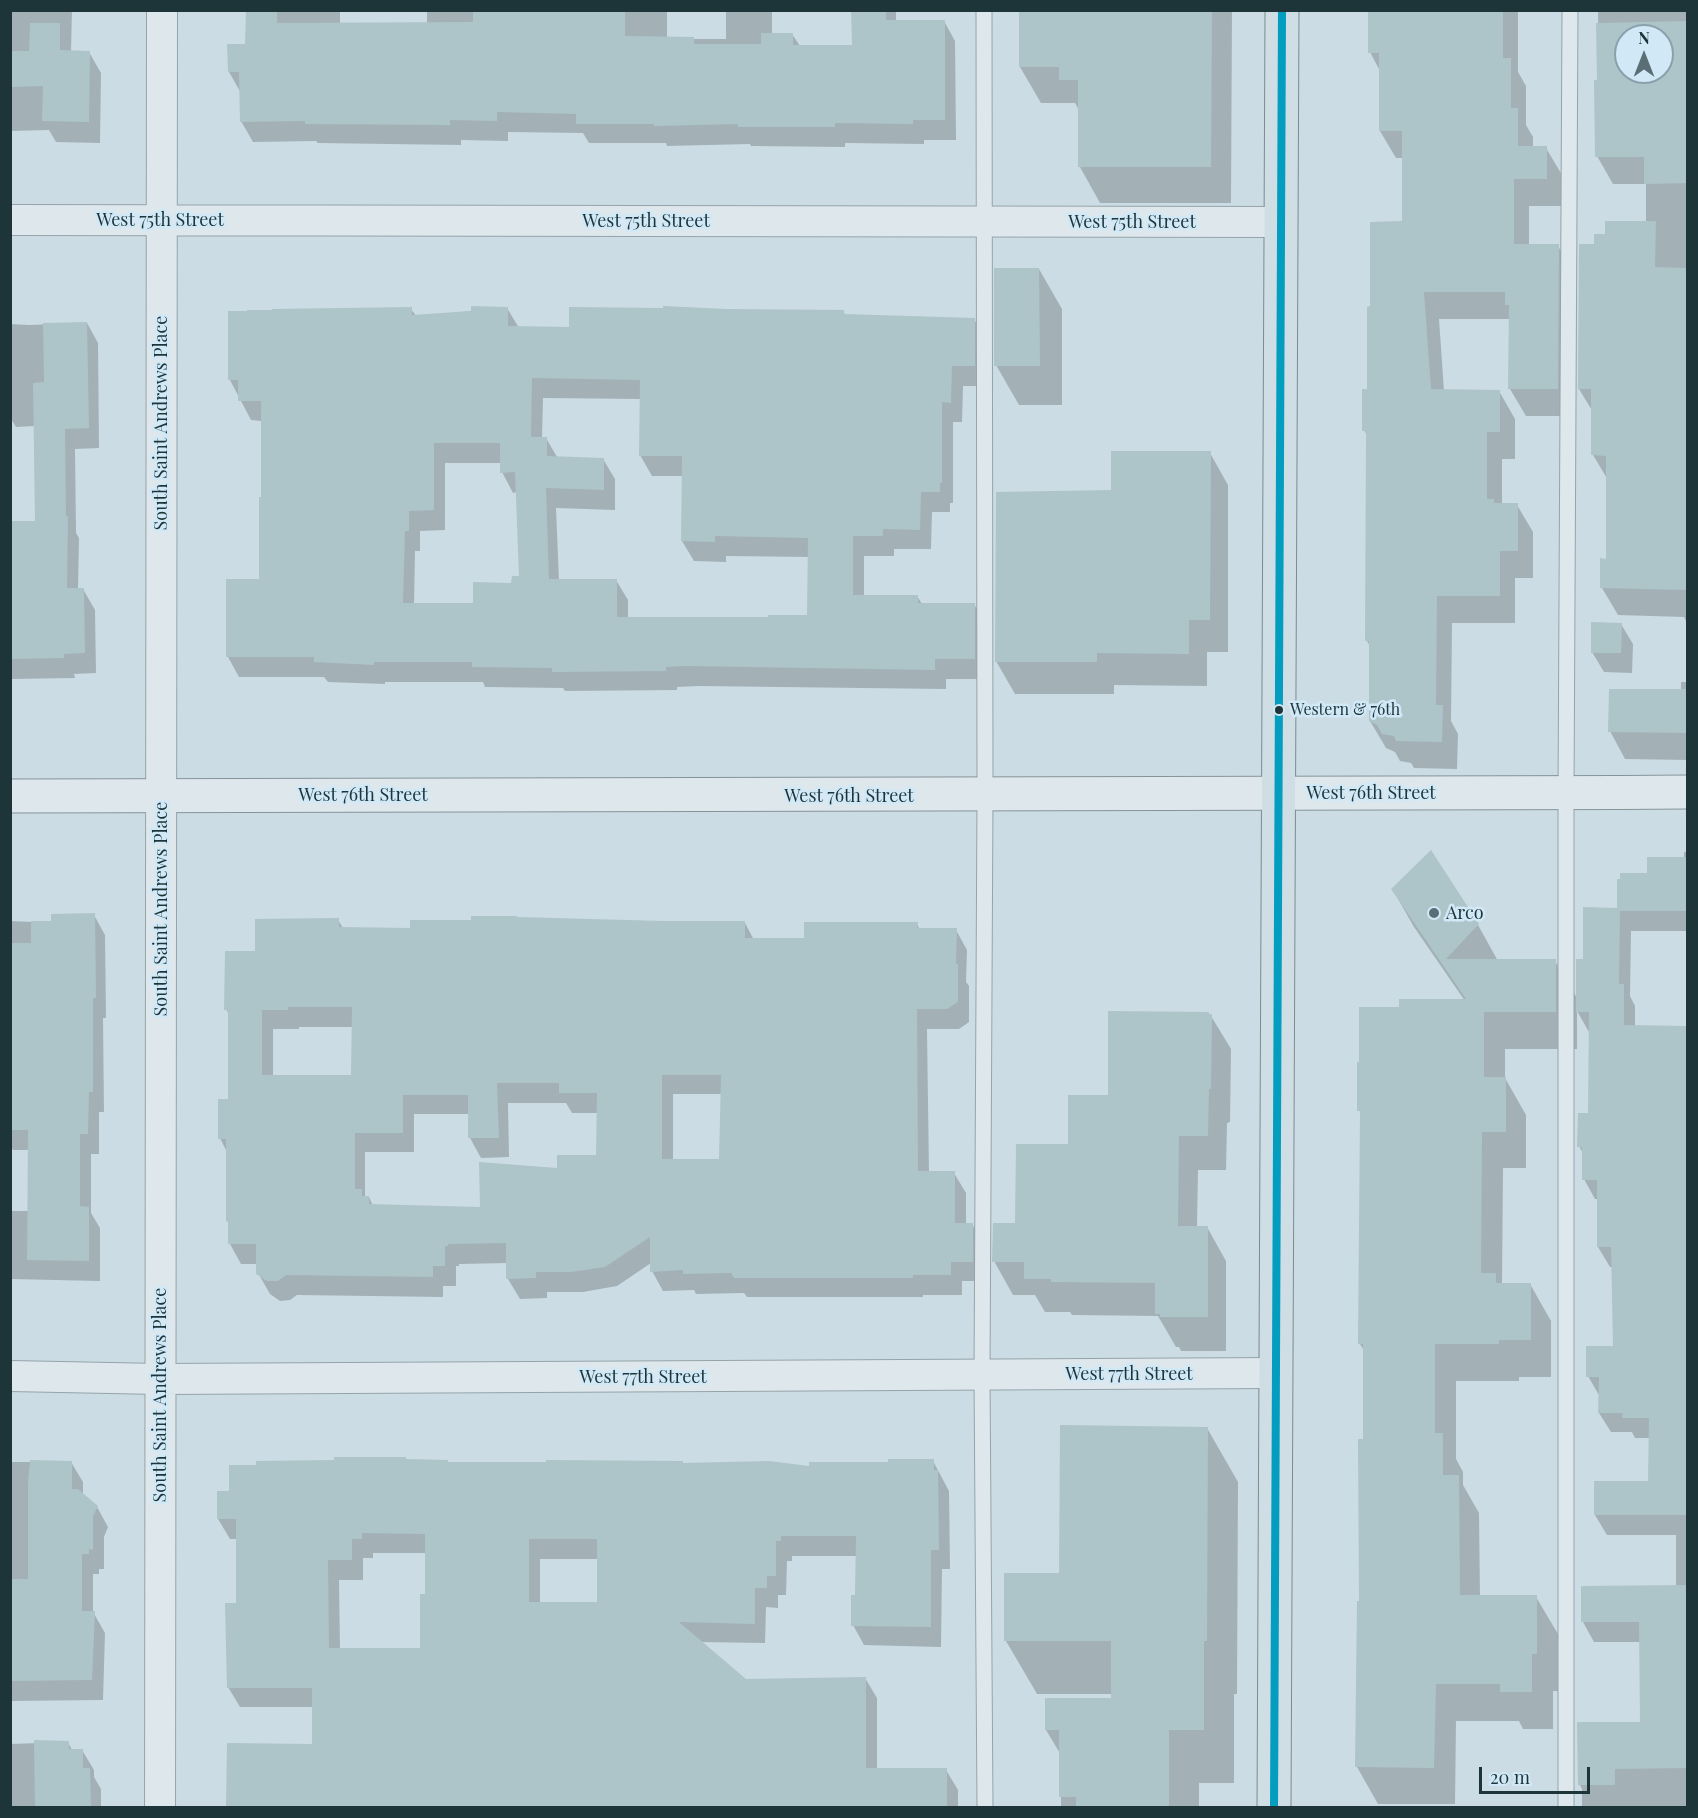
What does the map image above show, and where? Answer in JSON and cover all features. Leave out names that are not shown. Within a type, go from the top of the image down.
[{"type":"main road","points":[[1274,1808],[1282,10]]},
{"type":"street","name":"South Saint Andrews Place","points":[[160,1808],[162,10]]},
{"type":"street","name":"West 75th Street","points":[[10,220],[1281,222]]},
{"type":"street","name":"West 76th Street","points":[[10,796],[986,796],[1688,792]]},
{"type":"street","name":"West 77th Street","points":[[10,1376],[160,1379],[1276,1373]]},
{"type":"lane","points":[[984,10],[986,796],[982,1375],[985,1808]]},
{"type":"lane","points":[[1566,1808],[1566,793],[1570,10]]},
{"type":"building","points":[[246,10],[277,10],[277,23],[473,22],[473,10],[625,10],[625,36],[694,37],[694,44],[761,44],[761,33],[793,33],[793,45],[852,45],[851,10],[886,10],[886,20],[945,20],[945,120],[913,120],[913,124],[835,123],[835,127],[738,127],[738,124],[654,126],[654,124],[576,124],[576,114],[497,112],[497,121],[450,120],[450,125],[305,124],[305,121],[240,122],[239,72],[228,72],[227,44],[245,44]]},
{"type":"building","points":[[1019,10],[1212,10],[1211,167],[1078,167],[1078,80],[1059,80],[1059,67],[1019,67]]},
{"type":"building","points":[[1368,10],[1503,10],[1503,58],[1511,58],[1511,108],[1518,108],[1518,146],[1547,146],[1547,179],[1514,179],[1514,244],[1559,244],[1558,389],[1508,389],[1509,305],[1505,305],[1505,292],[1424,292],[1431,389],[1500,390],[1500,432],[1487,432],[1487,499],[1494,499],[1494,503],[1518,503],[1518,551],[1500,551],[1500,596],[1437,596],[1436,705],[1443,705],[1442,742],[1396,741],[1394,736],[1382,734],[1377,725],[1369,721],[1369,641],[1365,641],[1366,431],[1362,431],[1362,389],[1367,389],[1370,222],[1402,221],[1402,131],[1379,131],[1379,53],[1368,53]]},
{"type":"building","points":[[1688,21],[1688,183],[1644,184],[1644,157],[1595,157],[1594,80],[1597,80],[1596,23]]},
{"type":"building","points":[[30,23],[60,23],[60,50],[90,51],[89,122],[42,121],[43,86],[10,87],[10,51],[29,51]]},
{"type":"building","points":[[1605,221],[1656,221],[1655,267],[1688,268],[1688,590],[1600,588],[1600,558],[1606,559],[1606,456],[1591,455],[1591,389],[1578,389],[1579,244],[1594,244],[1594,234],[1605,234]]},
{"type":"building","points":[[994,268],[1039,268],[1040,366],[994,366]]},
{"type":"building","points":[[471,306],[508,307],[508,326],[569,327],[569,307],[663,308],[663,306],[844,310],[844,314],[975,318],[975,366],[952,366],[951,403],[942,402],[940,492],[921,492],[920,530],[883,529],[883,536],[853,536],[853,595],[918,595],[918,603],[975,603],[975,659],[935,659],[935,670],[685,666],[666,667],[666,671],[552,672],[552,668],[472,667],[472,662],[374,662],[374,665],[314,662],[314,657],[226,657],[226,579],[259,579],[259,497],[261,497],[261,401],[238,401],[238,380],[228,380],[228,311],[412,307],[412,315],[471,311]],"holes":[[[532,378],[640,380],[639,456],[682,456],[681,541],[715,542],[715,536],[808,538],[807,615],[617,617],[617,579],[549,579],[546,488],[604,490],[604,458],[547,456],[547,437],[531,437]],[[434,443],[500,443],[500,473],[515,472],[519,576],[512,576],[511,583],[473,582],[473,603],[403,603],[405,531],[409,531],[409,511],[434,510]]]},
{"type":"building","points":[[87,322],[89,428],[65,429],[66,516],[68,516],[67,588],[84,588],[85,653],[64,654],[64,658],[10,659],[10,521],[35,521],[33,383],[44,382],[43,323]]},
{"type":"building","points":[[1111,451],[1211,451],[1210,620],[1189,620],[1189,654],[1097,653],[1097,662],[995,662],[996,492],[1111,490]]},
{"type":"building","points":[[1591,622],[1622,623],[1621,653],[1591,653]]},
{"type":"building","points":[[1609,689],[1688,689],[1688,733],[1608,732]]},
{"type":"building","points":[[1431,850],[1479,924],[1446,959],[1556,959],[1556,1012],[1484,1012],[1484,1077],[1506,1077],[1506,1132],[1482,1132],[1481,1273],[1496,1273],[1496,1283],[1531,1283],[1531,1340],[1499,1340],[1499,1344],[1435,1344],[1435,1433],[1443,1433],[1443,1475],[1459,1475],[1460,1595],[1537,1595],[1537,1654],[1532,1654],[1532,1692],[1500,1692],[1500,1684],[1436,1684],[1434,1768],[1355,1767],[1357,1601],[1359,1601],[1358,1439],[1363,1439],[1363,1344],[1358,1344],[1360,1111],[1357,1111],[1357,1062],[1359,1062],[1359,1007],[1399,1007],[1399,999],[1466,999],[1391,889]]},
{"type":"building","points":[[1647,857],[1688,857],[1688,911],[1620,911],[1619,984],[1624,984],[1624,1025],[1688,1026],[1688,1515],[1594,1515],[1594,1481],[1648,1481],[1649,1418],[1622,1418],[1623,1413],[1598,1413],[1599,1377],[1586,1377],[1586,1346],[1613,1346],[1611,1247],[1597,1247],[1597,1180],[1582,1180],[1582,1147],[1577,1147],[1578,1113],[1588,1113],[1589,1012],[1576,1012],[1576,959],[1583,959],[1583,907],[1617,908],[1617,879],[1620,879],[1620,873],[1647,873]]},
{"type":"building","points":[[95,913],[96,998],[93,998],[93,1092],[89,1092],[88,1134],[80,1134],[80,1206],[89,1207],[89,1261],[27,1260],[28,1130],[10,1130],[10,943],[31,943],[31,921],[51,921],[51,914]]},
{"type":"building","points":[[471,916],[517,916],[745,921],[745,938],[804,938],[804,922],[918,922],[917,928],[957,928],[958,1002],[947,1009],[917,1009],[918,1171],[955,1171],[955,1223],[973,1223],[973,1262],[951,1262],[951,1275],[913,1275],[913,1278],[734,1278],[731,1273],[683,1274],[683,1270],[650,1272],[650,1237],[605,1267],[571,1272],[536,1272],[536,1278],[506,1279],[506,1243],[448,1244],[445,1246],[445,1266],[433,1266],[433,1277],[286,1275],[278,1281],[267,1281],[256,1274],[256,1244],[228,1244],[226,1139],[218,1139],[218,1099],[228,1099],[228,1010],[224,1010],[225,951],[255,951],[255,919],[339,918],[339,927],[410,928],[410,920],[471,920]],"holes":[[[288,1007],[352,1007],[351,1075],[262,1075],[262,1010],[288,1010]],[[662,1075],[721,1075],[719,1159],[662,1159]],[[497,1083],[559,1083],[559,1093],[597,1093],[596,1155],[557,1155],[557,1168],[479,1162],[480,1207],[369,1204],[369,1196],[362,1196],[362,1189],[355,1189],[355,1133],[403,1133],[403,1095],[468,1095],[468,1138],[499,1138]]]},
{"type":"building","points":[[1108,1011],[1209,1012],[1212,1014],[1208,1136],[1179,1136],[1178,1226],[1208,1226],[1208,1317],[1160,1317],[1160,1314],[1155,1314],[1155,1283],[1051,1282],[1051,1279],[1024,1279],[1024,1262],[992,1262],[993,1223],[1015,1223],[1016,1144],[1068,1144],[1068,1095],[1108,1095]]},
{"type":"building","points":[[1060,1425],[1208,1427],[1207,1641],[1204,1641],[1204,1730],[1169,1730],[1169,1808],[1076,1808],[1076,1797],[1059,1797],[1059,1730],[1045,1730],[1045,1698],[1111,1698],[1111,1641],[1004,1641],[1004,1573],[1059,1573]]},
{"type":"building","points":[[334,1457],[406,1457],[406,1459],[448,1460],[448,1462],[769,1461],[809,1466],[809,1462],[888,1462],[888,1459],[934,1459],[934,1470],[938,1470],[939,1550],[931,1550],[931,1627],[851,1626],[851,1595],[855,1595],[856,1536],[781,1536],[781,1541],[776,1541],[776,1576],[767,1576],[767,1588],[755,1588],[755,1624],[679,1622],[746,1679],[866,1677],[866,1768],[947,1768],[947,1808],[226,1808],[227,1743],[312,1744],[312,1688],[227,1688],[225,1603],[236,1603],[236,1519],[217,1519],[217,1491],[229,1491],[229,1465],[256,1465],[256,1461],[334,1460]],"holes":[[[362,1533],[425,1534],[425,1594],[420,1594],[420,1648],[329,1648],[328,1560],[352,1560],[352,1539],[362,1539]],[[529,1539],[597,1539],[597,1602],[529,1602]]]},
{"type":"building","points":[[30,1460],[72,1461],[72,1489],[78,1489],[98,1506],[93,1516],[93,1550],[89,1549],[89,1554],[82,1554],[82,1611],[95,1611],[92,1680],[10,1681],[10,1579],[28,1579]]},
{"type":"building","points":[[1688,1585],[1688,1768],[1615,1769],[1615,1785],[1578,1785],[1577,1722],[1640,1722],[1639,1622],[1581,1622],[1581,1586]]},
{"type":"building","points":[[34,1740],[69,1741],[69,1749],[83,1749],[83,1768],[90,1768],[91,1808],[35,1808]]},
{"type":"transit line","points":[[1274,1808],[1282,10]]},
{"type":"place","name":"Western & 76th","points":[[1279,710]]},
{"type":"place","name":"Arco","points":[[1434,913]]}]
